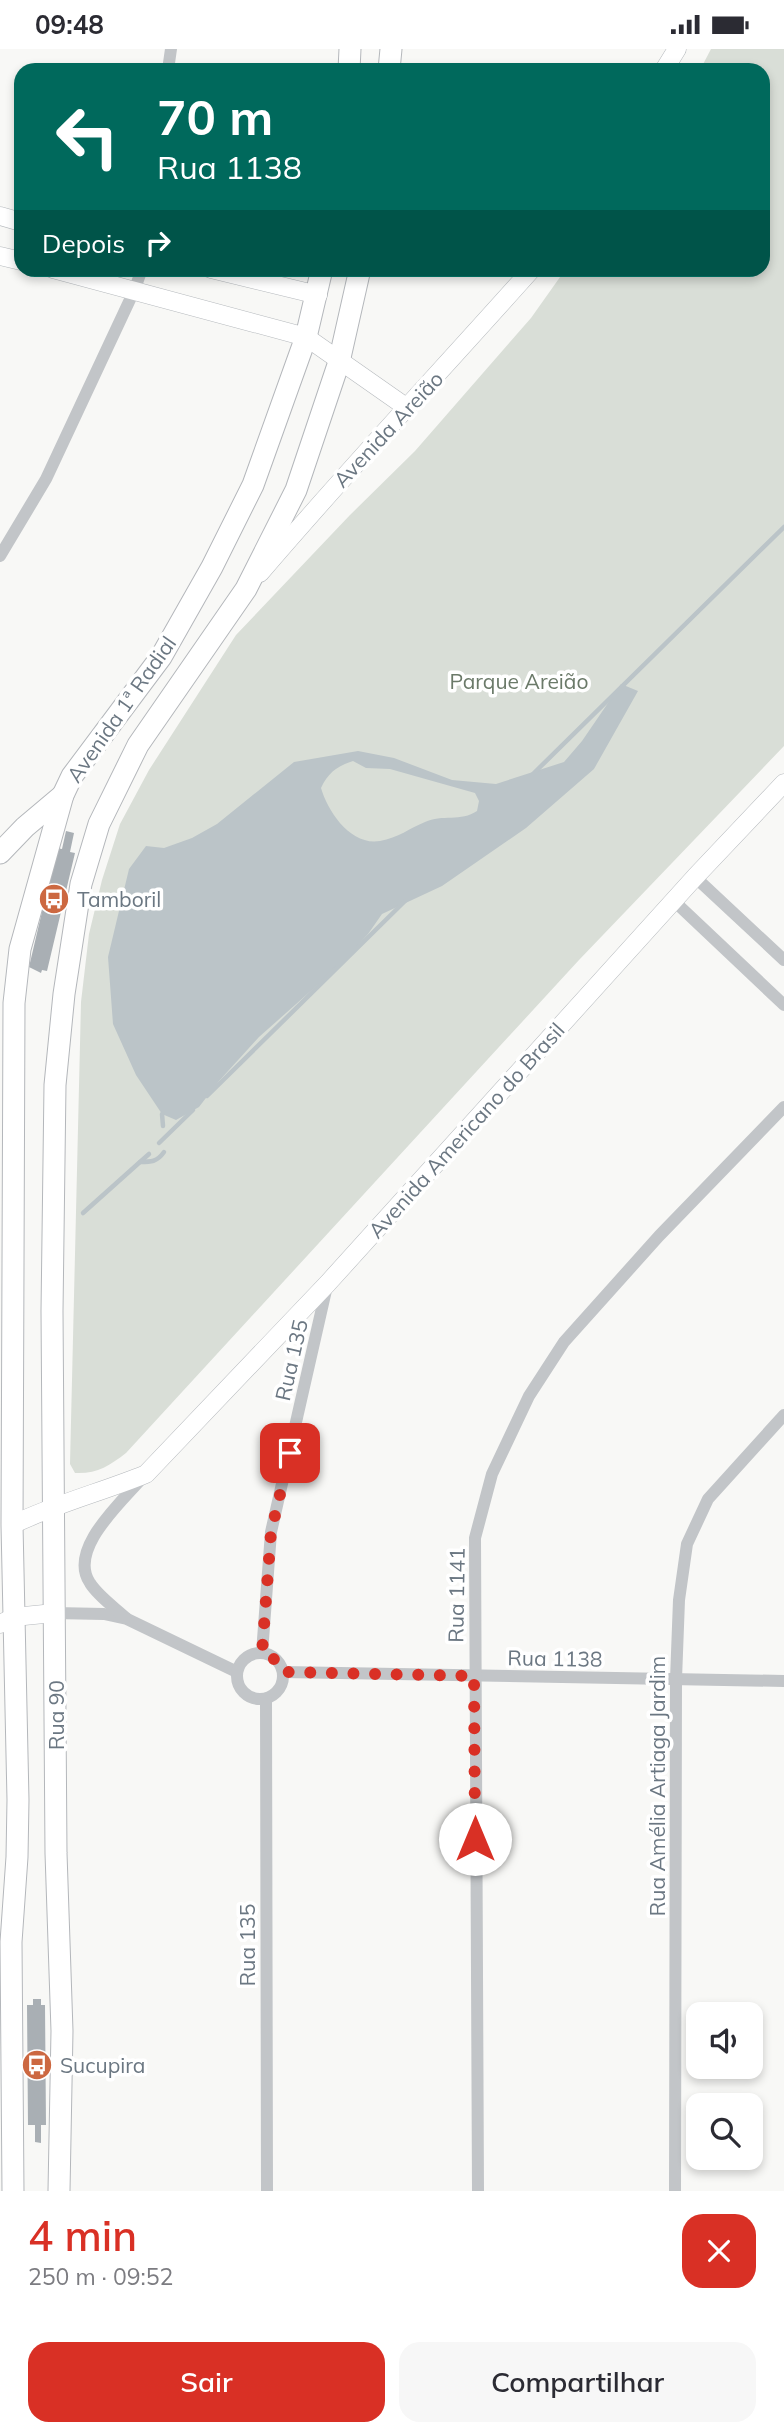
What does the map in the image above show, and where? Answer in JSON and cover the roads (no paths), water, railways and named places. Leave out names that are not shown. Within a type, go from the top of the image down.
[{"type":"main road","name":"Avenida 1ª Radial","points":[[12,1257],[6,1026],[20,949],[63,795],[72,776],[160,657],[212,567],[253,485],[306,337],[321,277]]},
{"type":"main road","name":"Avenida 1ª Radial","points":[[54,1238],[55,1085],[64,994],[81,884],[99,824],[138,745],[246,589],[296,490],[339,362],[358,277]]},
{"type":"main road","points":[[0,853],[25,827],[63,795]]},
{"type":"main road","name":"Rua 90","points":[[54,1238],[54,1613],[62,2031],[59,2191]]},
{"type":"main road","name":"Rua 90","points":[[12,1257],[12,1525],[7,1621],[18,1811],[11,1942],[13,2191]]},
{"type":"street","points":[[82,277],[306,337],[406,407]]},
{"type":"street","points":[[0,556],[46,479],[139,277]]},
{"type":"street","points":[[244,277],[318,295]]},
{"type":"street","name":"Avenida Areião","points":[[246,589],[318,505],[406,407],[428,387],[525,277]]},
{"type":"street","name":"Avenida Americano do Brasil","points":[[127,1619],[89,1582],[84,1567],[85,1552],[92,1538],[146,1474],[328,1283],[695,877],[784,783]]},
{"type":"street","points":[[695,877],[784,960]]},
{"type":"street","points":[[674,901],[784,1005]]},
{"type":"street","name":"Rua 1141","points":[[478,2191],[475,1538],[492,1474],[529,1396],[564,1342],[659,1236],[784,1107]]},
{"type":"street","name":"Rua 135","points":[[262,1653],[271,1532],[328,1283]]},
{"type":"street","name":"Rua Amélia Artiaga Jardim","points":[[675,2191],[676,1679],[679,1599],[687,1544],[708,1499],[784,1415]]},
{"type":"street","name":"Avenida Americano do Brasil","points":[[12,1525],[53,1507],[146,1474]]},
{"type":"street","points":[[7,1621],[54,1613],[104,1614],[127,1619],[237,1672]]},
{"type":"street","points":[[262,1653],[280,1664],[283,1672],[280,1688],[266,1699],[245,1695],[236,1681],[240,1664],[246,1657],[262,1653]]},
{"type":"street","name":"Rua 1138","points":[[283,1672],[784,1681]]},
{"type":"street","name":"Rua 135","points":[[266,1699],[267,2191]]},
{"type":"waterway","points":[[533,774],[784,527]]},
{"type":"waterway","points":[[207,1096],[405,901]]},
{"type":"waterway","points":[[159,1143],[193,1110]]},
{"type":"waterway","points":[[162,1114],[163,1126]]},
{"type":"waterway","points":[[83,1213],[140,1162],[154,1161],[164,1152]]},
{"type":"waterway","points":[[140,1162],[149,1154]]},
{"type":"place","name":"Tamboril","points":[[54,899]]},
{"type":"place","name":"Sucupira","points":[[37,2065]]},
{"type":"park label","name":"Parque Areião","points":[[519,681]]}]
